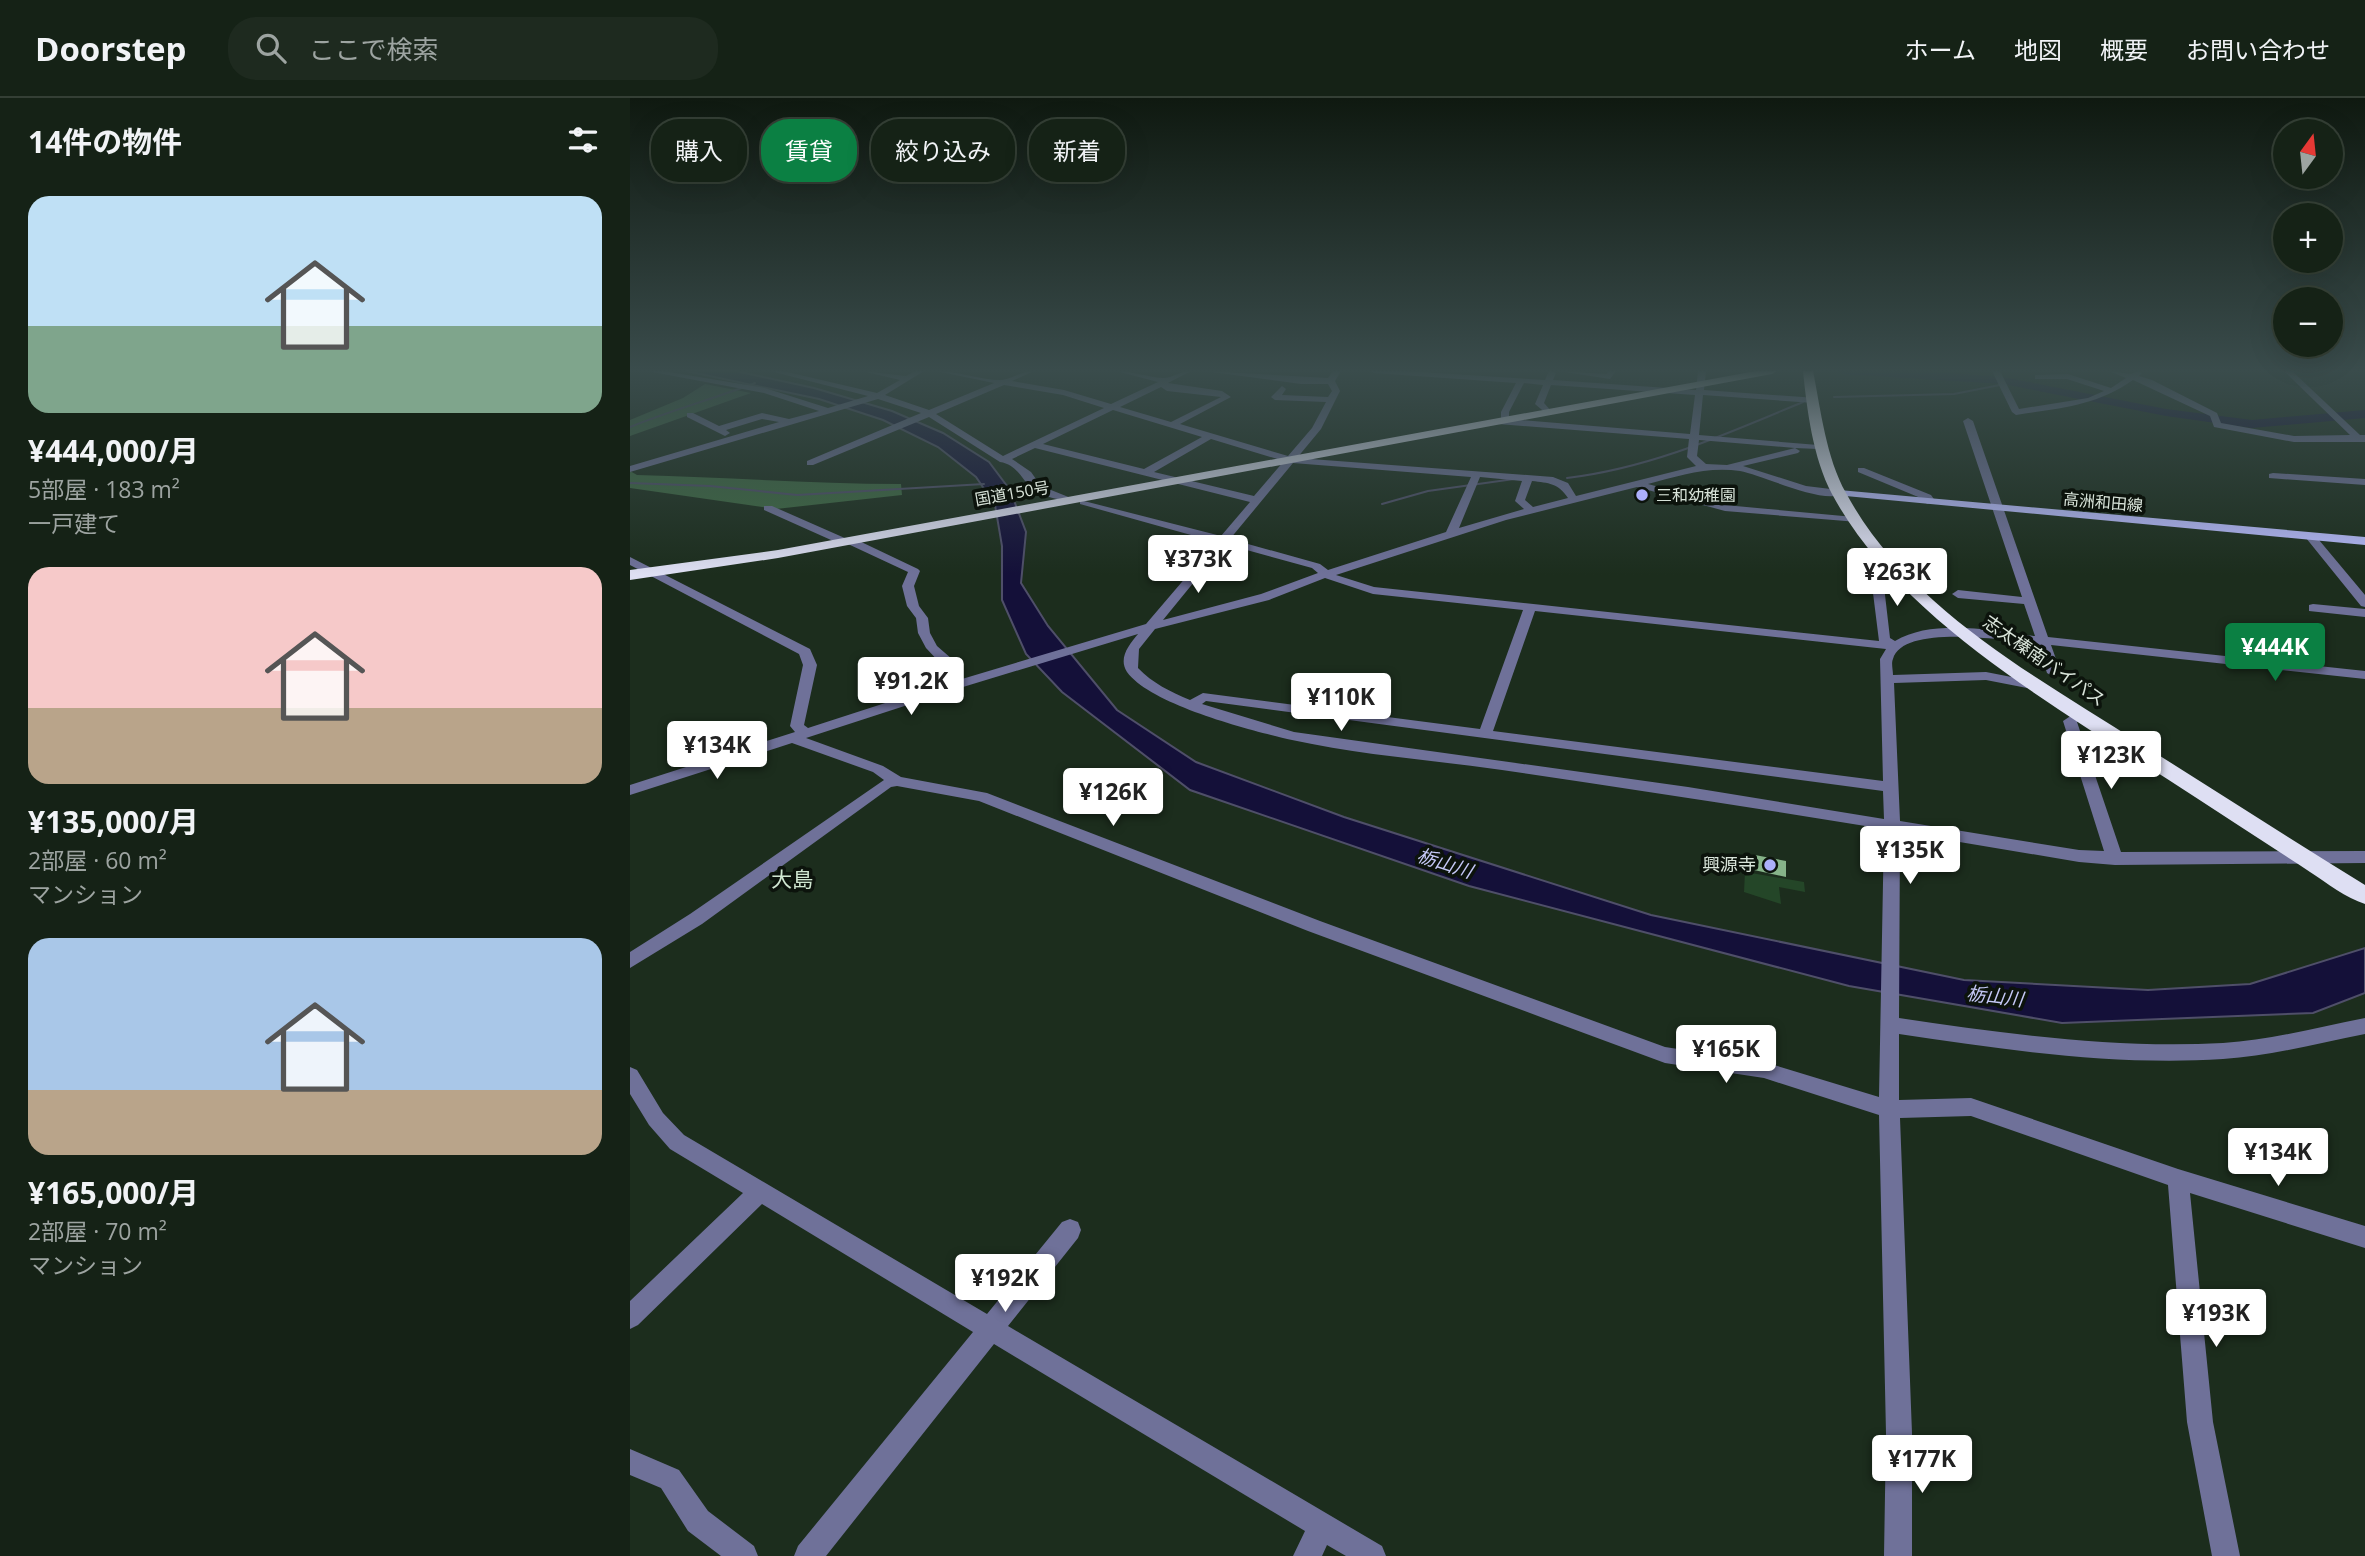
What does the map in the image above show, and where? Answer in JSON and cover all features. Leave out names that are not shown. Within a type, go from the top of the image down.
[{"type":"highway","name":"国道150号","points":[[630,575],[847,542],[1404,439]]},
{"type":"highway","name":"志太榛南バイパス","points":[[1819,439],[1829,470],[1844,494],[1907,570],[1974,634],[2365,882]]},
{"type":"highway","name":"志太榛南バイパス","points":[[1832,439],[1844,494],[1854,520],[1897,576],[2081,713],[2365,896]]},
{"type":"main road","name":"高洲和田線","points":[[1844,494],[2365,541]]},
{"type":"street","points":[[630,469],[732,439]]},
{"type":"street","points":[[810,463],[868,439]]},
{"type":"street","points":[[968,439],[1003,460],[1006,459],[1027,474],[1037,488],[1066,498]]},
{"type":"street","points":[[1006,459],[1046,439]]},
{"type":"street","points":[[1146,472],[1205,439]]},
{"type":"street","points":[[1220,439],[1291,460],[1558,482],[1574,500]]},
{"type":"street","points":[[1308,439],[1146,628],[1133,648],[1132,669],[1144,683],[1261,729],[1318,740],[1688,792],[2027,848],[2115,859],[2365,857]]},
{"type":"street","points":[[1645,439],[1693,445],[1715,440],[1820,447]]},
{"type":"street","points":[[1694,439],[1692,457],[1703,467]]},
{"type":"street","points":[[1974,439],[2054,673]]},
{"type":"street","points":[[2326,439],[2362,440]]},
{"type":"street","points":[[1034,445],[1256,500]]},
{"type":"street","points":[[1730,467],[1734,463],[1820,447]]},
{"type":"street","points":[[630,790],[958,684],[1146,628],[1245,603],[1451,534],[1703,467],[1730,467],[1805,489],[1844,494]]},
{"type":"street","points":[[1861,470],[1927,497],[1931,502]]},
{"type":"street","points":[[1451,534],[1477,474]]},
{"type":"street","points":[[2273,476],[2365,482]]},
{"type":"street","points":[[1528,478],[1520,501],[1532,511]]},
{"type":"street","points":[[1638,484],[1725,508],[1854,520]]},
{"type":"street","points":[[1084,502],[1316,566],[1326,574],[1373,590],[1893,646],[1920,637],[1974,634],[2365,675]]},
{"type":"street","points":[[768,509],[914,571],[908,586],[913,606],[922,618],[924,633],[932,648],[947,662],[958,684]]},
{"type":"street","points":[[2310,536],[2365,603]]},
{"type":"street","points":[[630,559],[805,652],[810,665],[797,726],[799,735]]},
{"type":"street","points":[[1876,569],[1884,639],[1893,646]]},
{"type":"street","points":[[1958,594],[2029,601]]},
{"type":"street","points":[[1485,734],[1530,607]]},
{"type":"street","points":[[2313,608],[2365,613]]},
{"type":"street","points":[[1893,646],[1886,659],[1886,679],[1892,825],[1889,1109],[1899,1433],[1898,1556]]},
{"type":"street","points":[[1886,679],[1986,676],[2027,684]]},
{"type":"street","points":[[1193,704],[1203,697],[1889,787]]},
{"type":"street","points":[[2081,713],[2070,721],[2115,859]]},
{"type":"street","points":[[799,735],[878,769],[897,781],[982,797],[1314,926],[1665,1055],[1764,1070],[1889,1109],[1971,1107],[2178,1179],[2365,1237]]},
{"type":"street","points":[[630,961],[696,919],[886,784],[897,781]]},
{"type":"street","points":[[1891,1021],[2103,1051],[2226,1051],[2365,1026]]},
{"type":"street","points":[[630,1076],[656,1119],[677,1142],[990,1331],[1372,1556]]},
{"type":"street","points":[[2178,1179],[2200,1422],[2226,1556]]},
{"type":"street","points":[[630,1317],[758,1192]]},
{"type":"street","points":[[808,1556],[1070,1230]]},
{"type":"street","points":[[630,1462],[670,1479],[698,1521],[744,1556]]},
{"type":"street","points":[[1307,1556],[1322,1526]]},
{"type":"green space","points":[[630,471],[637,475],[901,484],[902,495],[776,509],[630,488]]},
{"type":"green space","points":[[1745,872],[1804,882],[1805,892],[1779,887],[1781,904],[1744,892]]},
{"type":"water","name":"栃山川","points":[[922,439],[953,439],[989,462],[1010,490],[1026,532],[1021,583],[1048,626],[1117,710],[1196,762],[1344,817],[1651,915],[1964,980],[2148,990],[2250,984],[2365,948],[2365,993],[2313,1013],[2062,1023],[1849,986],[1469,886],[1190,790],[1062,692],[1026,654],[1002,600],[1002,546],[995,505],[976,477],[938,447]]},
{"type":"building","name":"興源寺","points":[[1755,855],[1786,861],[1786,877],[1754,870]]},
{"type":"waterway","points":[[1567,478],[1658,458],[1712,439]]},
{"type":"waterway","points":[[1382,504],[1428,491],[1514,479]]},
{"type":"waterway","points":[[630,483],[710,486],[797,495],[984,484]]},
{"type":"place","name":"三和幼稚園","points":[[1642,495]]},
{"type":"place","name":"興源寺","points":[[1770,865]]},
{"type":"district","name":"大島","points":[[792,880]]}]
